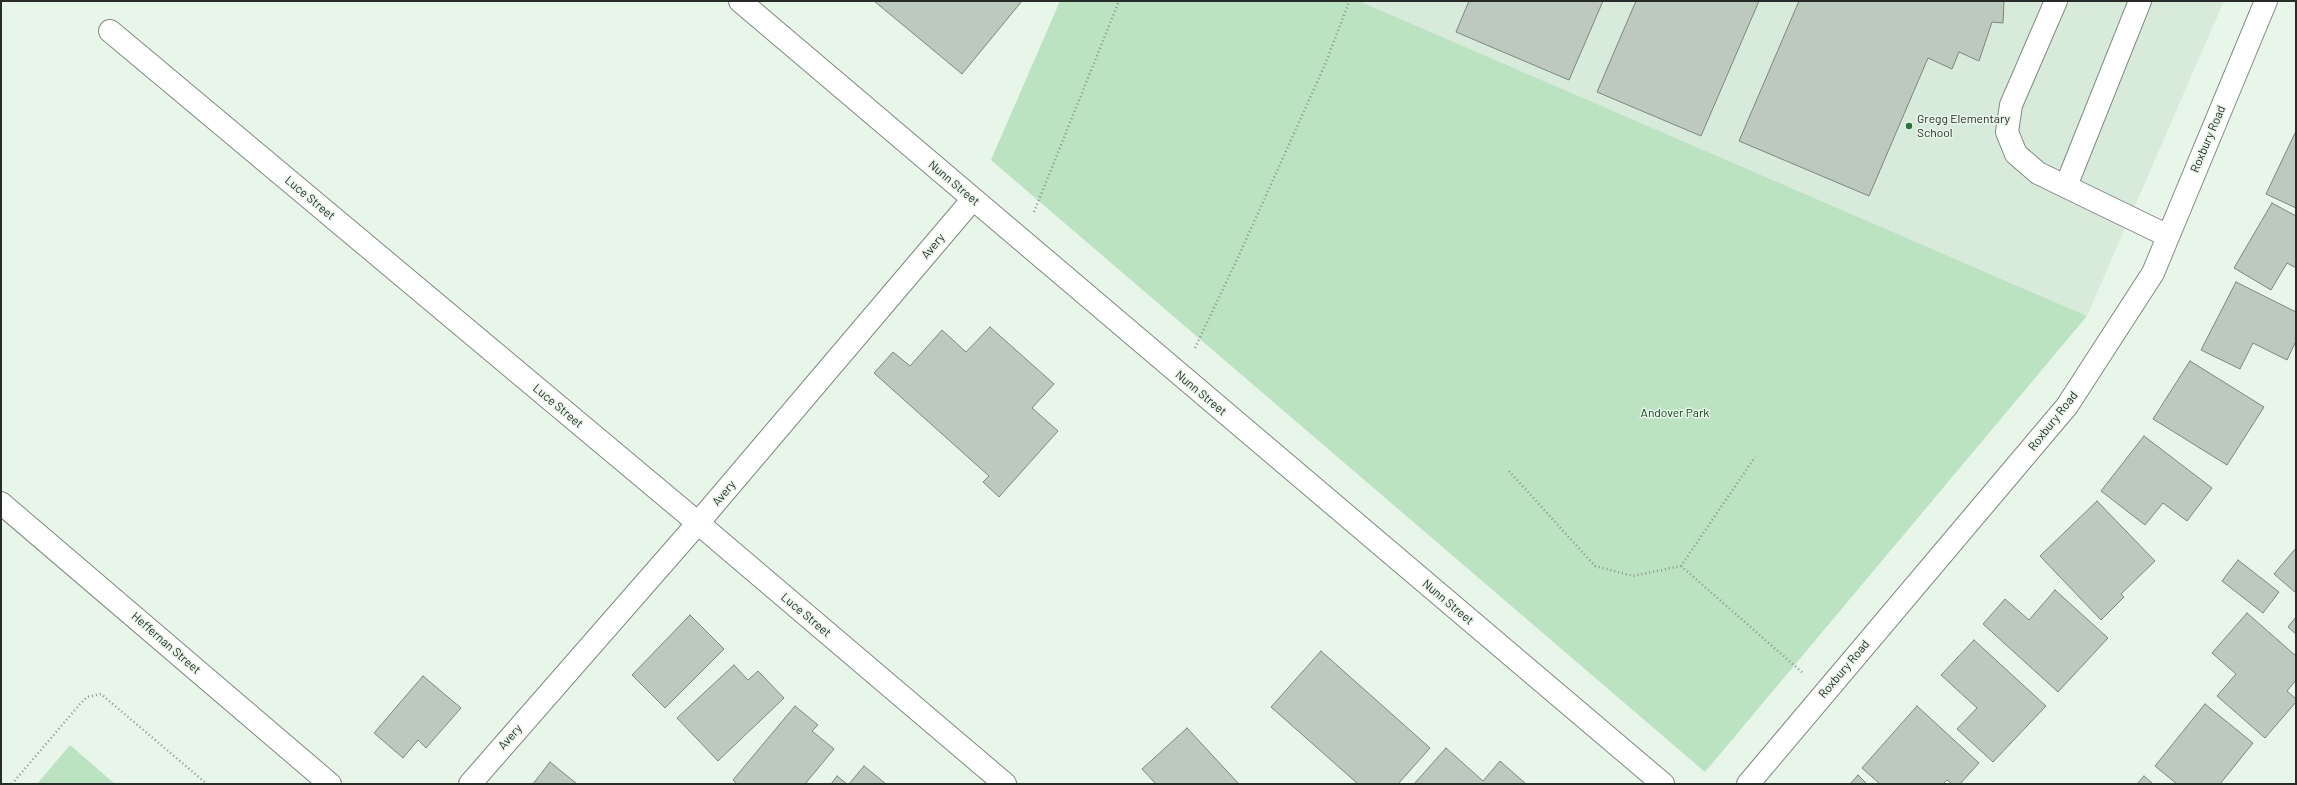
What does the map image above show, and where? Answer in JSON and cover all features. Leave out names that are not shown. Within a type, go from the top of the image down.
[{"type":"street","name":"Nunn Street","points":[[740,1],[1663,784]]},
{"type":"street","points":[[2056,1],[2012,105],[2007,132],[2016,154],[2038,173],[2168,236]]},
{"type":"street","points":[[2066,186],[2140,1]]},
{"type":"street","name":"Roxbury Road","points":[[1748,784],[2067,406],[2152,273],[2266,1]]},
{"type":"street","name":"Luce Street","points":[[110,31],[698,523],[1005,784]]},
{"type":"street","name":"Avery","points":[[470,784],[698,523],[973,199]]},
{"type":"street","name":"Heffernan Street","points":[[1,502],[330,784]]},
{"type":"path","points":[[1022,241],[1119,1]]},
{"type":"path","points":[[1181,376],[1244,246],[1324,67],[1349,2]]},
{"type":"path","points":[[1509,471],[1595,566],[1632,576],[1681,566],[1755,457]]},
{"type":"path","points":[[1681,566],[1825,692]]},
{"type":"path","points":[[12,784],[80,704],[87,697],[100,694],[207,784]]},
{"type":"shaded area","name":"Gregg Elementary School","points":[[1359,1],[2224,1],[2087,316]]},
{"type":"green space","name":"Andover Park","points":[[1060,1],[1359,1],[2087,316],[1705,772],[991,160]]},
{"type":"green space","points":[[70,745],[115,784],[37,784]]},
{"type":"building","points":[[874,1],[1022,1],[962,74]]},
{"type":"building","points":[[1469,1],[1603,1],[1569,80],[1456,32]]},
{"type":"building","points":[[1636,1],[1759,1],[1701,136],[1597,92]]},
{"type":"building","points":[[1799,1],[2004,1],[2003,23],[1992,22],[1979,61],[1959,52],[1952,69],[1928,58],[1869,196],[1739,141]]},
{"type":"building","points":[[2296,131],[2296,208],[2266,194]]},
{"type":"building","points":[[2272,203],[2296,216],[2296,268],[2287,263],[2271,290],[2234,268]]},
{"type":"building","points":[[2236,282],[2296,312],[2296,341],[2287,360],[2253,343],[2240,369],[2201,350]]},
{"type":"building","points":[[990,327],[1054,384],[1032,408],[1058,431],[999,497],[983,482],[989,476],[874,373],[893,352],[910,366],[942,330],[966,352]]},
{"type":"building","points":[[2190,361],[2264,407],[2227,465],[2153,419]]},
{"type":"building","points":[[2144,436],[2212,488],[2187,521],[2163,503],[2145,525],[2101,491]]},
{"type":"building","points":[[2097,501],[2155,561],[2121,594],[2124,597],[2101,620],[2040,556]]},
{"type":"building","points":[[2296,548],[2296,593],[2274,574]]},
{"type":"building","points":[[2238,560],[2279,592],[2263,613],[2222,581]]},
{"type":"building","points":[[2055,590],[2108,638],[2058,692],[1983,624],[2005,599],[2029,620]]},
{"type":"building","points":[[2247,613],[2296,656],[2296,680],[2287,691],[2296,699],[2296,702],[2265,738],[2217,696],[2236,674],[2212,653]]},
{"type":"building","points":[[690,615],[724,649],[665,708],[632,675]]},
{"type":"building","points":[[2296,617],[2296,634],[2288,627]]},
{"type":"building","points":[[1974,640],[2046,706],[1993,762],[1957,729],[1977,708],[1941,675]]},
{"type":"building","points":[[1321,651],[1430,748],[1398,784],[1358,784],[1271,707]]},
{"type":"building","points":[[734,665],[748,680],[758,671],[784,698],[718,761],[677,718]]},
{"type":"building","points":[[423,676],[461,708],[426,748],[418,740],[403,758],[374,733]]},
{"type":"building","points":[[2205,704],[2253,743],[2220,784],[2177,784],[2155,766]]},
{"type":"building","points":[[795,706],[818,725],[812,731],[834,749],[805,784],[737,784],[733,780]]},
{"type":"building","points":[[1917,706],[1979,763],[1960,784],[1952,784],[1947,780],[1943,784],[1880,784],[1862,768]]},
{"type":"building","points":[[1187,728],[1239,784],[1156,784],[1142,769]]},
{"type":"building","points":[[1446,748],[1483,781],[1500,761],[1526,784],[1414,784]]},
{"type":"building","points":[[550,762],[577,784],[533,784]]},
{"type":"building","points":[[864,766],[886,784],[849,784]]},
{"type":"building","points":[[1858,775],[1867,784],[1850,784]]},
{"type":"building","points":[[837,776],[847,784],[831,784]]},
{"type":"building","points":[[2144,776],[2153,784],[2137,784]]},
{"type":"place","name":"Gregg Elementary School","points":[[1909,126]]}]
